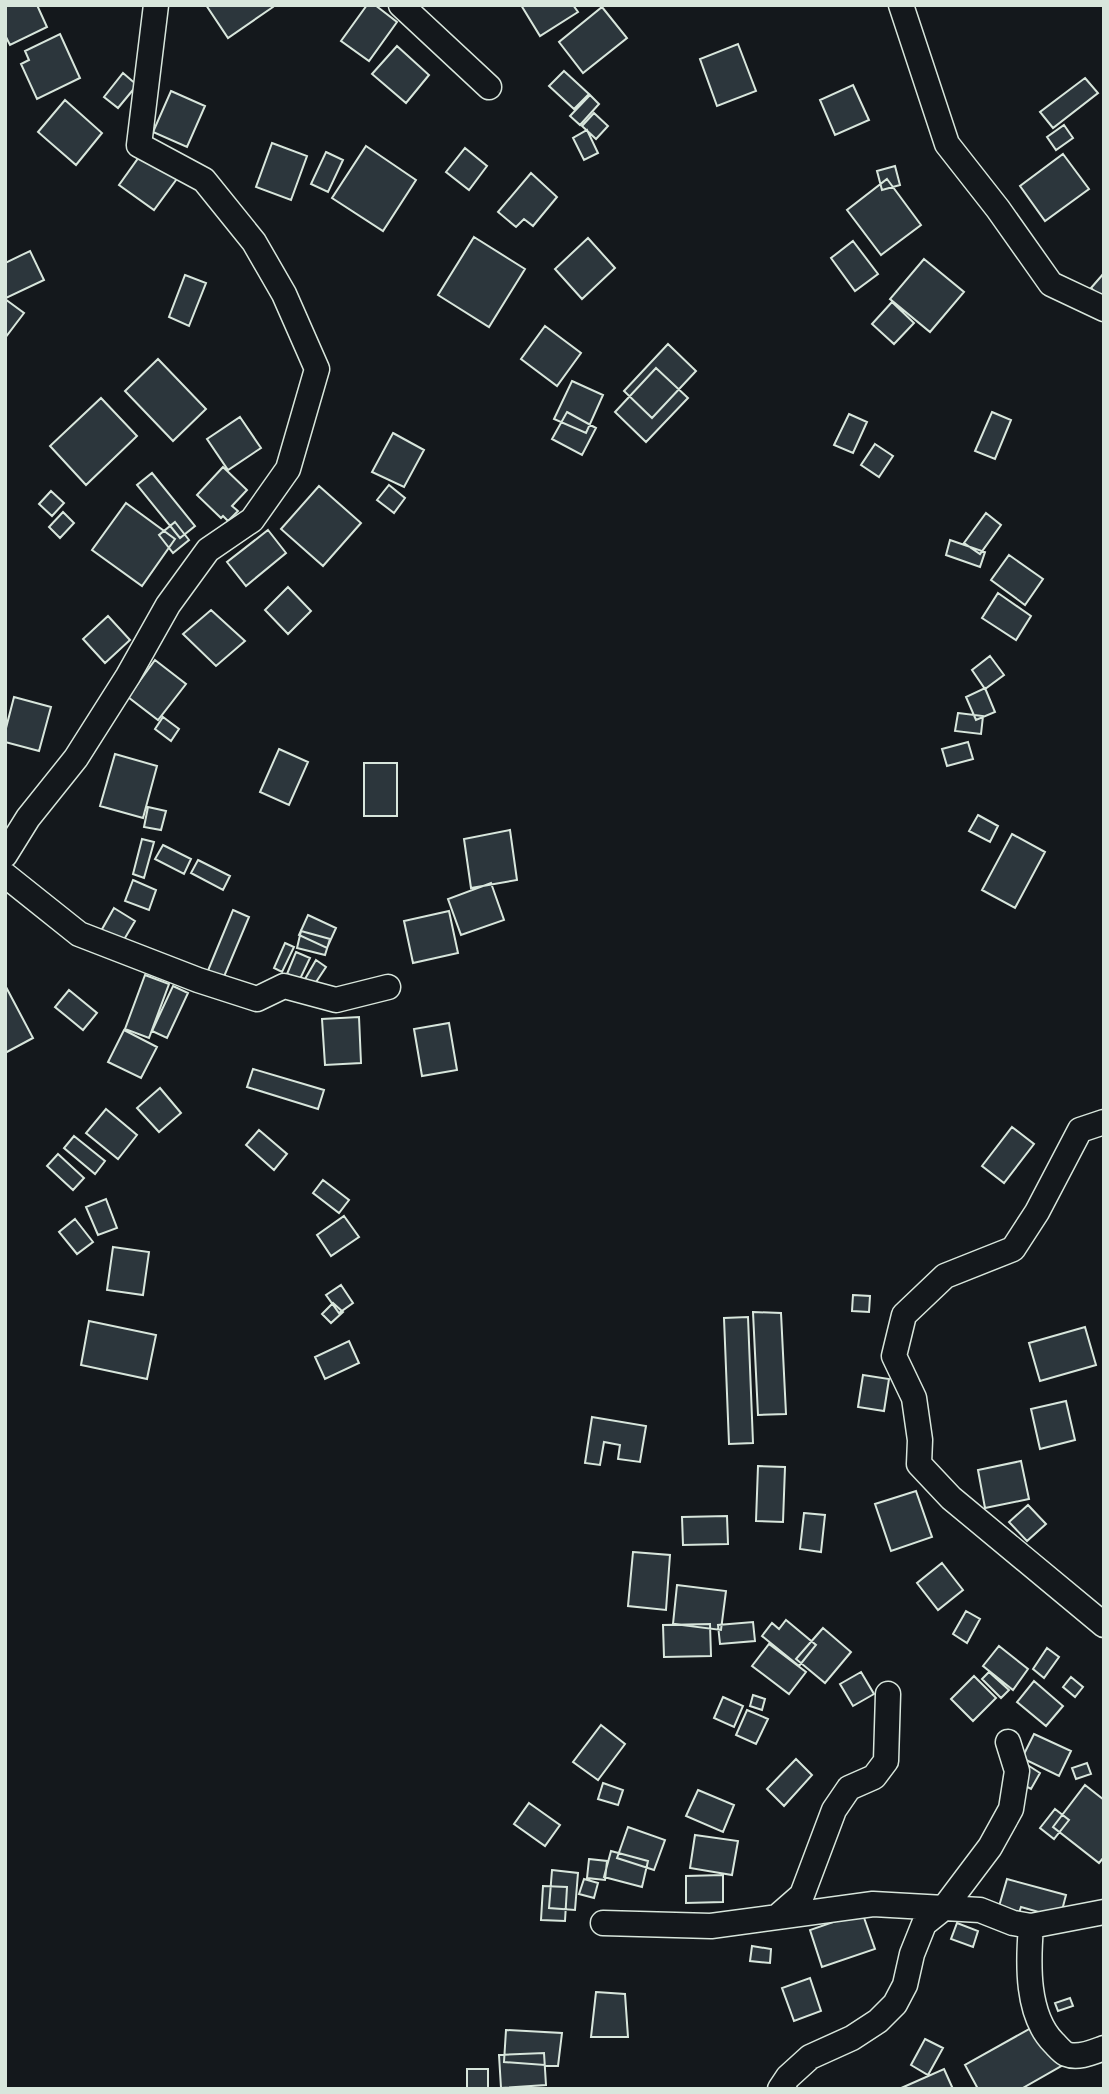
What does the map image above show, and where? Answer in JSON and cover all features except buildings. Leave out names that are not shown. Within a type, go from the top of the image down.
[{"type":"street","points":[[5,855],[28,818],[76,758],[128,676],[168,605],[208,550],[252,520],[288,469],[317,369],[284,294],[246,231],[204,180],[139,145],[156,5]]},
{"type":"street","points":[[401,5],[489,87]]},
{"type":"street","points":[[901,5],[947,144],[998,209],[1051,284],[1104,309]]},
{"type":"street","points":[[5,875],[79,934],[198,980],[257,999],[284,986],[336,1000],[388,988]]},
{"type":"street","points":[[1104,1122],[1080,1130],[1037,1212],[1013,1249],[944,1276],[904,1315],[894,1356],[914,1398],[920,1440],[919,1464],[951,1498],[1104,1625]]},
{"type":"street","points":[[778,1916],[803,1895],[834,1810],[849,1788],[874,1777],[886,1761],[888,1694]]},
{"type":"street","points":[[780,2089],[788,2077],[810,2057],[852,2038],[878,2021],[895,2004],[905,1985],[912,1954],[924,1924],[944,1908],[990,1847],[1011,1810],[1017,1771],[1008,1742]]},
{"type":"street","points":[[603,1923],[711,1926],[873,1904],[980,1910],[1013,1923],[1031,1926],[1104,1912]]},
{"type":"street","points":[[1031,1926],[1028,1960],[1032,1997],[1047,2035],[1066,2054],[1081,2056],[1104,2048]]}]
